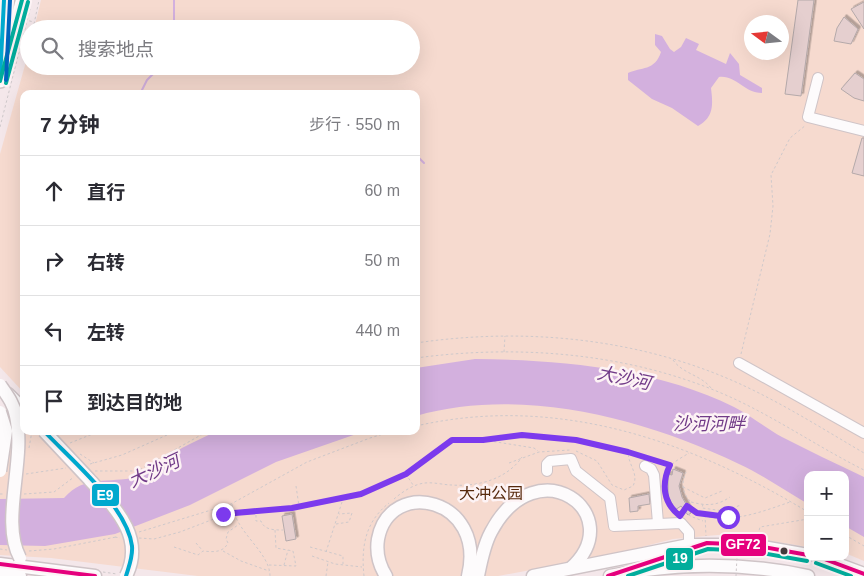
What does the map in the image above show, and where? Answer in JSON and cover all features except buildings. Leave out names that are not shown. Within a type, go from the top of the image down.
[{"type":"highway","points":[[0,81],[4,0]]},
{"type":"main road","points":[[21,20],[26,4]]},
{"type":"main road","points":[[0,81],[20,22]]},
{"type":"main road","points":[[0,385],[20,406]]},
{"type":"main road","points":[[0,385],[14,406],[18,433],[2,507],[2,524],[9,546],[20,558],[46,570]]},
{"type":"main road","points":[[0,412],[6,431],[0,471]]},
{"type":"main road","points":[[48,435],[122,517],[130,537],[132,550],[126,576]]},
{"type":"main road","points":[[473,573],[491,532],[506,511],[521,497],[546,490],[558,491],[572,497],[584,510],[588,518],[590,532],[587,547],[579,560],[571,568]]},
{"type":"main road","points":[[386,576],[378,556],[377,546],[382,527],[399,509],[419,503],[439,506],[451,512],[461,523],[468,542],[473,573]]},
{"type":"main road","points":[[609,576],[706,540]]},
{"type":"main road","points":[[533,576],[706,540],[761,546],[804,554]]},
{"type":"main road","points":[[829,561],[864,574]]},
{"type":"main road","points":[[0,564],[94,576]]},
{"type":"main road","points":[[609,576],[663,567],[709,564],[755,567],[808,576]]},
{"type":"main road","points":[[0,573],[20,576]]},
{"type":"lane","points":[[818,78],[808,117],[864,131]]},
{"type":"lane","points":[[739,362],[864,433]]},
{"type":"lane","points":[[547,471],[550,461],[570,459],[576,470],[610,498],[614,526],[681,523],[686,526],[689,532],[688,545]]},
{"type":"lane","points":[[646,461],[654,475],[658,523]]},
{"type":"path","points":[[34,20],[39,0]]},
{"type":"path","points":[[24,20],[26,4]]},
{"type":"path","points":[[0,14],[26,20]]},
{"type":"path","points":[[0,127],[20,51]]},
{"type":"path","points":[[739,362],[770,234],[773,206],[771,176],[790,138],[794,132],[805,127],[808,117]]},
{"type":"path","points":[[504,335],[504,352]]},
{"type":"path","points":[[420,343],[474,336],[548,337],[590,342],[672,360],[746,386],[864,453]]},
{"type":"path","points":[[420,358],[504,352],[543,352],[599,359],[666,374],[712,390],[744,404],[864,470]]},
{"type":"path","points":[[672,360],[683,370],[704,381],[712,390]]},
{"type":"path","points":[[420,425],[464,418],[541,417],[579,420],[640,435],[690,452],[804,510]]},
{"type":"path","points":[[66,445],[90,435]]},
{"type":"path","points":[[84,465],[122,455],[167,435]]},
{"type":"path","points":[[92,471],[138,471],[201,435]]},
{"type":"path","points":[[138,532],[232,504],[307,462],[380,435]]},
{"type":"path","points":[[134,538],[154,539],[180,532],[232,512],[299,507],[361,494],[406,474],[452,440],[483,440],[522,435],[576,440],[628,452],[646,461],[670,465]]},
{"type":"path","points":[[483,440],[534,448],[539,452]]},
{"type":"path","points":[[509,463],[539,452],[568,450],[591,457],[603,467],[612,485],[624,490],[633,486],[636,480],[636,474],[628,462],[628,452]]},
{"type":"path","points":[[690,452],[670,465],[665,480],[666,497],[673,511],[680,516],[690,501]]},
{"type":"path","points":[[18,475],[75,467]]},
{"type":"path","points":[[686,472],[682,486],[684,494],[690,501],[703,504],[719,504],[730,497]]},
{"type":"path","points":[[19,494],[54,492],[78,474]]},
{"type":"path","points":[[406,474],[413,486]]},
{"type":"path","points":[[296,486],[299,507]]},
{"type":"path","points":[[682,486],[705,498],[722,491]]},
{"type":"path","points":[[0,494],[10,494]]},
{"type":"path","points":[[326,552],[343,498]]},
{"type":"path","points":[[687,506],[697,513],[705,515],[745,518],[791,502]]},
{"type":"path","points":[[232,504],[232,512],[238,525],[268,565],[270,576]]},
{"type":"path","points":[[703,504],[702,508],[724,511],[741,506]]},
{"type":"path","points":[[256,510],[256,521],[261,521],[263,525],[275,530],[283,530]]},
{"type":"path","points":[[684,510],[690,516],[704,521]]},
{"type":"path","points":[[335,525],[350,522],[352,513],[338,514]]},
{"type":"path","points":[[705,515],[706,540]]},
{"type":"path","points":[[757,539],[760,527],[804,520]]},
{"type":"path","points":[[196,543],[203,551],[214,552],[222,550],[228,543],[226,539],[228,532],[238,525]]},
{"type":"path","points":[[268,565],[296,566],[294,551],[276,548],[275,530]]},
{"type":"path","points":[[33,550],[54,549],[115,537],[124,537]]},
{"type":"path","points":[[849,537],[864,546]]},
{"type":"path","points":[[736,576],[738,538]]},
{"type":"path","points":[[174,547],[198,555],[203,551]]},
{"type":"path","points":[[310,547],[343,556],[343,564]]},
{"type":"path","points":[[222,550],[241,561],[270,572]]},
{"type":"path","points":[[283,566],[288,550]]},
{"type":"path","points":[[312,556],[328,562],[363,567]]},
{"type":"path","points":[[326,576],[328,562]]},
{"type":"green space","name":"大冲公园","points":[[41,0],[864,0],[864,561],[849,555],[849,471],[804,471],[804,546],[729,534],[673,539],[606,556],[498,576],[198,576],[51,558],[0,555],[0,424],[20,415],[20,435],[420,435],[420,90],[20,90],[20,389],[0,367],[0,154],[22,75],[420,75],[420,20],[36,20]]},
{"type":"water","points":[[655,34],[662,36],[674,52],[681,47],[686,38],[699,44],[696,50],[726,64],[730,53],[739,64],[740,75],[762,88],[762,93],[750,90],[725,77],[719,77],[711,88],[712,105],[710,115],[698,126],[672,108],[652,99],[628,80],[628,73],[651,65],[658,58],[661,52],[655,45]]},
{"type":"water","name":"沙河河畔","points":[[475,359],[574,364],[640,375],[672,383],[734,407],[782,437],[864,477],[864,537],[849,528],[849,471],[804,471],[804,502],[739,464],[702,447],[622,421],[581,412],[539,406],[497,404],[456,408],[420,415],[420,367]]},
{"type":"water","name":"大沙河","points":[[209,435],[354,435],[276,462],[190,505],[115,534],[45,546],[0,545],[0,499],[64,498],[72,490],[89,483],[126,479],[142,475],[182,448]]},
{"type":"waterway","points":[[174,0],[174,20]]},
{"type":"waterway","points":[[142,90],[152,75]]},
{"type":"waterway","points":[[420,159],[424,163]]},
{"type":"transit line","name":"E9","points":[[0,80],[4,0]]},
{"type":"transit line","points":[[6,80],[10,0]]},
{"type":"transit line","points":[[0,81],[22,0]]},
{"type":"transit line","points":[[23,20],[28,2]]},
{"type":"transit line","points":[[6,83],[20,31]]},
{"type":"transit line","name":"E9","points":[[48,435],[96,484],[120,515],[128,531],[132,546],[126,576]]},
{"type":"transit line","name":"GF72","points":[[608,576],[707,543],[752,545],[804,554]]},
{"type":"transit line","name":"19","points":[[628,576],[708,549],[751,551],[804,560]]},
{"type":"transit line","name":"GF72","points":[[830,561],[864,574]]},
{"type":"transit line","name":"19","points":[[816,563],[851,576]]},
{"type":"transit line","name":"GF72","points":[[0,564],[95,576]]},
{"type":"route","points":[[223,514],[292,508],[361,494],[406,474],[452,440],[483,440],[522,435],[576,440],[628,452],[670,465],[664,488],[669,505],[673,511],[680,516],[687,506],[697,513],[728,517]]}]
